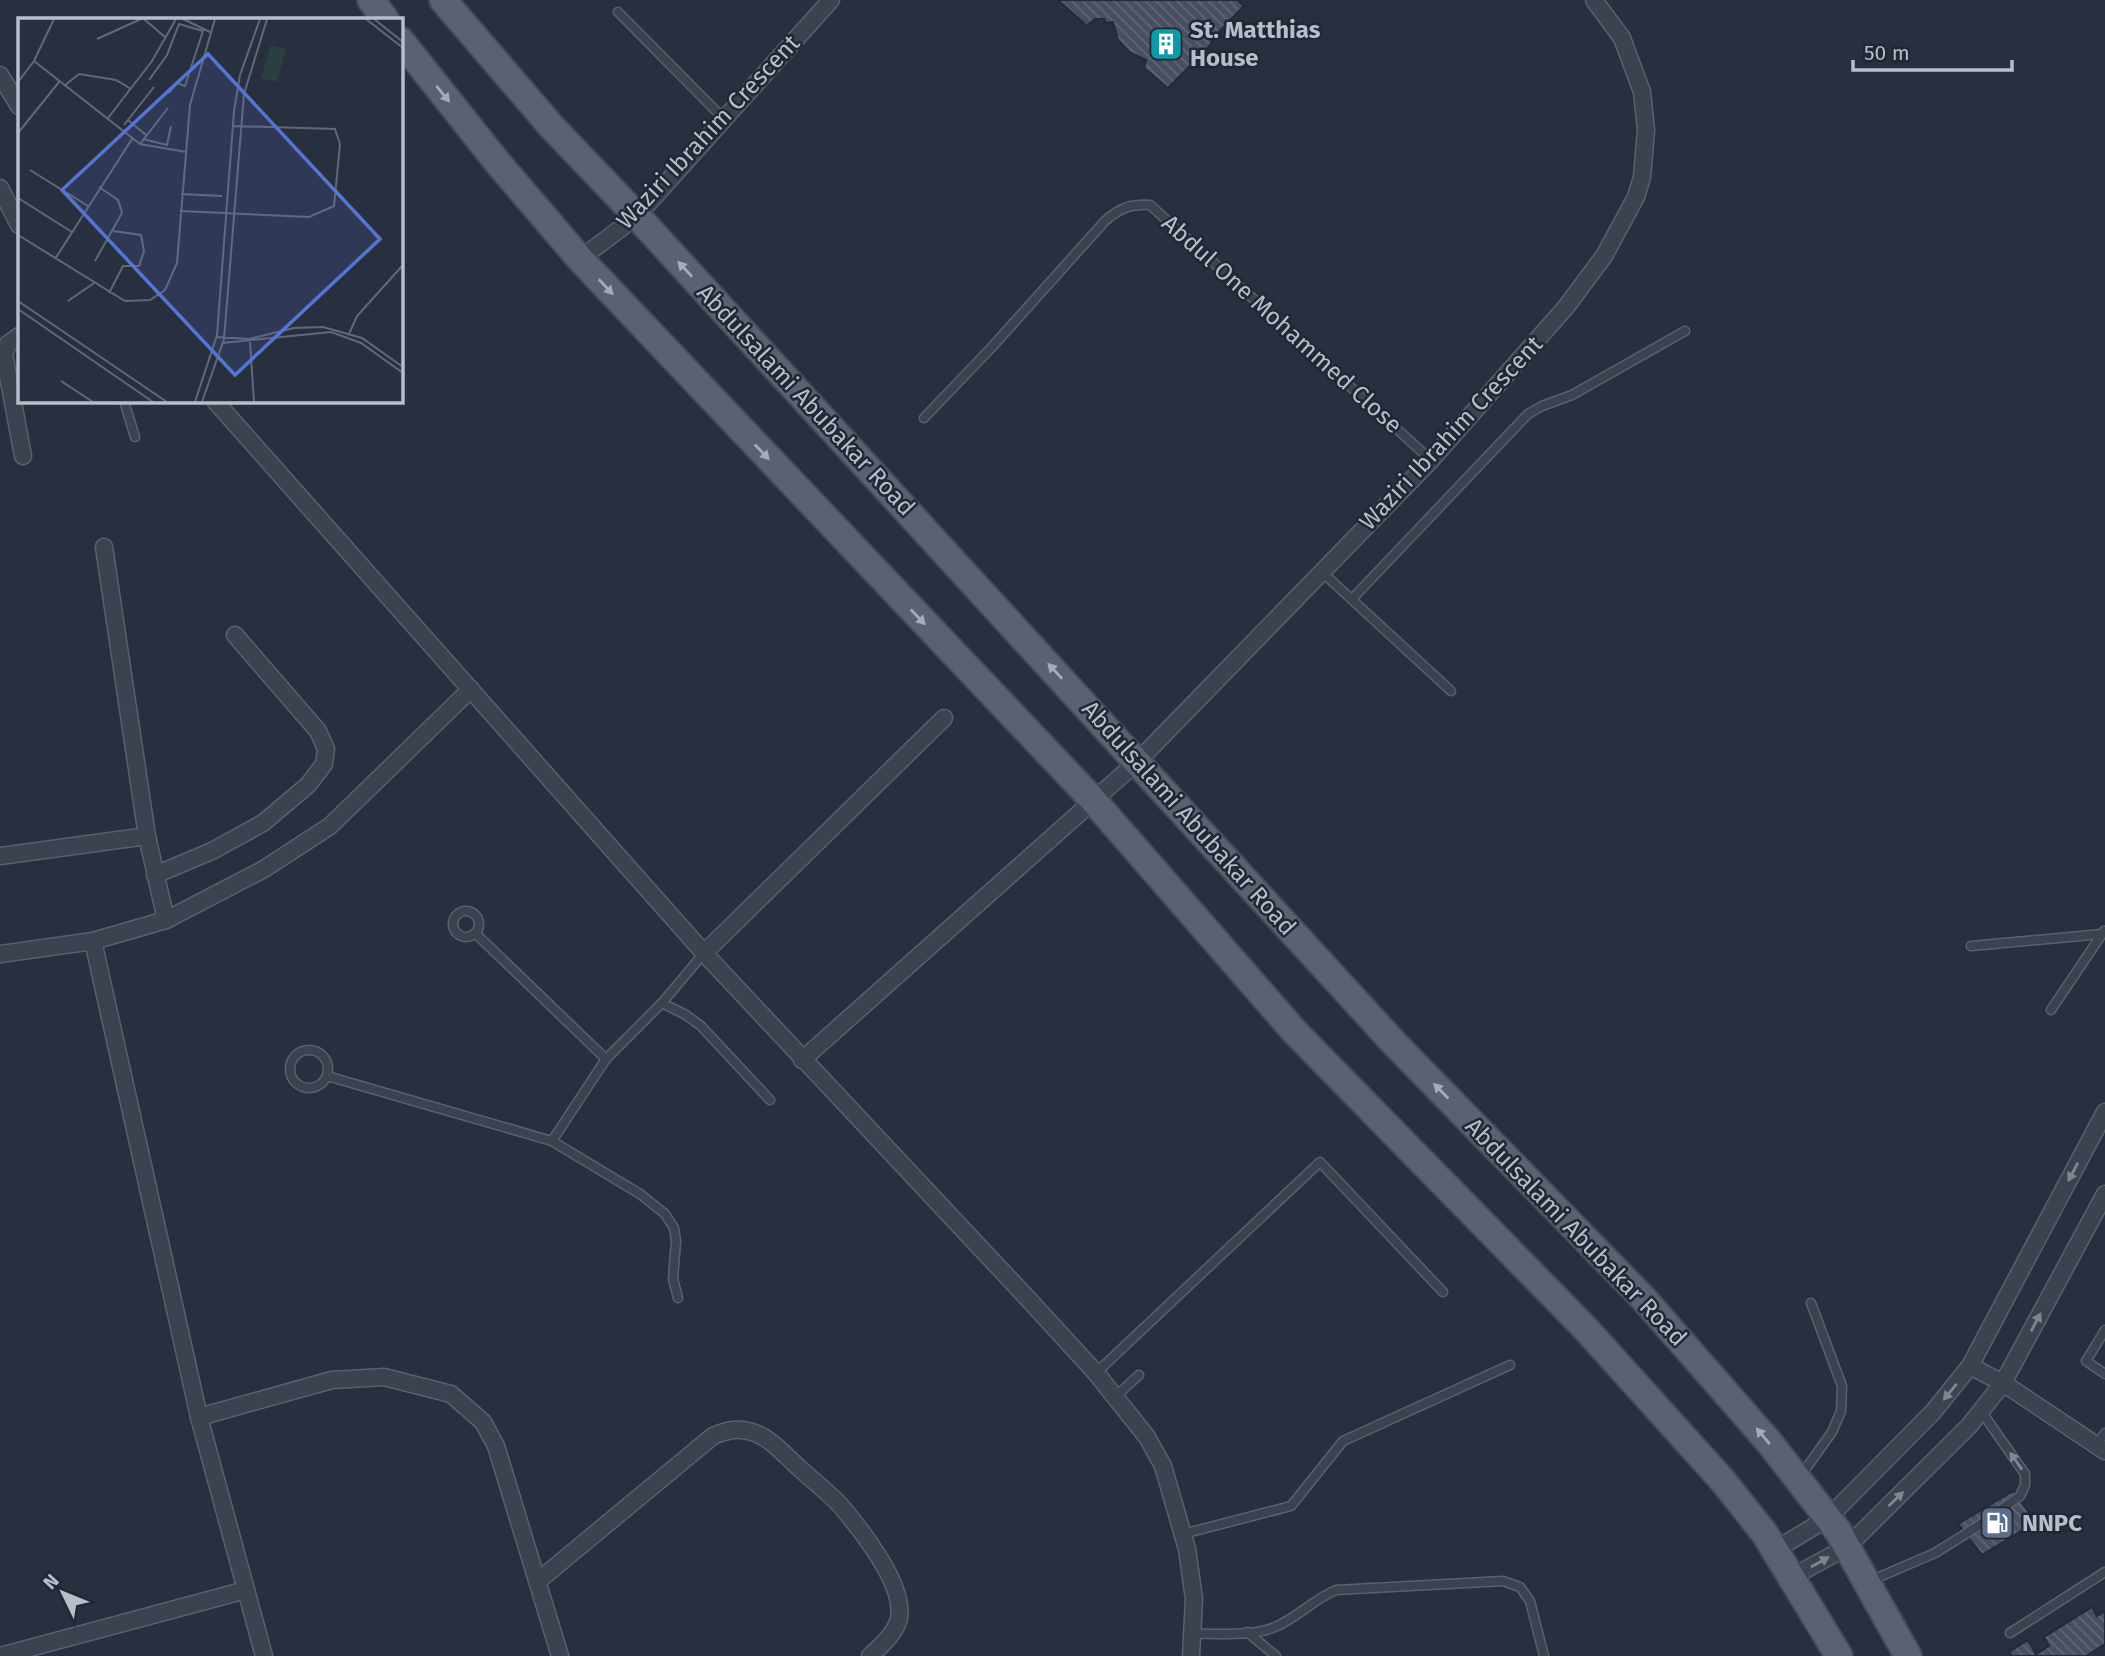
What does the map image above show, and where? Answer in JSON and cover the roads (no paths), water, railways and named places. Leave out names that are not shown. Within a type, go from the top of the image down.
[{"type":"main road","points":[[372,0],[384,18]]},
{"type":"main road","name":"Abdulsalami Abubakar Road","points":[[443,0],[551,126],[637,216],[1394,1043],[1643,1298],[1769,1442],[1828,1518],[1908,1656]]},
{"type":"main road","points":[[402,42],[498,163],[580,259],[1093,800],[1294,1031],[1595,1339],[1723,1480],[1775,1550],[1839,1656]]},
{"type":"street","name":"Waziri Ibrahim Crescent","points":[[580,259],[637,216],[831,0]]},
{"type":"street","name":"Waziri Ibrahim Crescent","points":[[802,1060],[1138,761],[1431,460],[1566,307],[1604,256],[1636,197],[1642,177],[1646,130],[1642,92],[1622,38],[1594,0]]},
{"type":"street","points":[[0,75],[18,104]]},
{"type":"street","points":[[0,188],[18,223]]},
{"type":"street","points":[[18,337],[8,344],[4,354],[23,456]]},
{"type":"street","points":[[216,402],[704,953],[1031,1301],[1096,1373],[1147,1437],[1163,1466],[1183,1534],[1194,1599],[1191,1656]]},
{"type":"street","points":[[104,547],[146,836],[166,920]]},
{"type":"street","points":[[156,875],[212,851],[263,822],[308,785],[324,764],[326,749],[318,731],[236,635]]},
{"type":"street","points":[[0,954],[93,940],[166,920],[264,869],[330,826],[471,689]]},
{"type":"street","points":[[704,953],[944,718]]},
{"type":"street","points":[[0,856],[146,836]]},
{"type":"street","points":[[93,940],[199,1417],[264,1656]]},
{"type":"street","points":[[1775,1550],[1828,1518],[1933,1412],[1970,1366],[2105,1112]]},
{"type":"street","points":[[1792,1577],[1847,1547],[1969,1426],[2003,1382],[2105,1194]]},
{"type":"street","points":[[1970,1366],[2003,1382],[2102,1443]]},
{"type":"street","points":[[199,1417],[332,1380],[384,1377],[451,1394],[483,1422],[496,1446],[560,1656]]},
{"type":"street","points":[[538,1581],[713,1436],[726,1430],[747,1431],[771,1442],[839,1504],[890,1575],[900,1601],[899,1621],[883,1644],[870,1656]]},
{"type":"street","points":[[0,1656],[246,1590]]},
{"type":"lane","points":[[618,12],[724,119]]},
{"type":"lane","name":"Abdul One Mohammed Close","points":[[924,418],[1105,221],[1120,209],[1136,204],[1150,205],[1431,460]]},
{"type":"lane","points":[[1352,599],[1528,414],[1572,395],[1685,331]]},
{"type":"lane","points":[[124,402],[135,437]]},
{"type":"lane","points":[[1322,571],[1451,691]]},
{"type":"lane","points":[[1971,946],[2103,931]]},
{"type":"lane","points":[[2050,1010],[2103,931]]},
{"type":"lane","points":[[475,933],[606,1059]]},
{"type":"lane","points":[[552,1141],[606,1059],[662,1003],[704,953]]},
{"type":"lane","points":[[662,1003],[701,1026],[770,1100]]},
{"type":"lane","points":[[316,1051],[327,1061],[327,1076],[316,1086],[302,1086],[292,1076],[292,1062],[302,1052],[316,1051]]},
{"type":"lane","points":[[327,1076],[552,1141],[640,1194],[664,1214],[674,1228],[676,1241],[673,1279],[678,1298]]},
{"type":"lane","points":[[1096,1373],[1320,1162],[1443,1292]]},
{"type":"lane","points":[[1798,1480],[1832,1432],[1841,1411],[1842,1386],[1811,1303]]},
{"type":"lane","points":[[2105,1329],[2085,1361],[2105,1374]]},
{"type":"lane","points":[[1183,1534],[1291,1506],[1343,1441],[1510,1365]]},
{"type":"lane","points":[[1115,1397],[1139,1375]]},
{"type":"lane","points":[[1867,1583],[1935,1553],[2020,1496],[2025,1485],[2025,1474],[1981,1411]]},
{"type":"lane","points":[[2010,1633],[2105,1572]]},
{"type":"lane","points":[[1194,1634],[1261,1631],[1278,1626],[1319,1597],[1336,1590],[1503,1581],[1520,1587],[1530,1601],[1544,1656]]},
{"type":"lane","points":[[1247,1632],[1276,1656]]},
{"type":"place","name":"St. Matthias House","points":[[1166,44]]},
{"type":"place","name":"NNPC","points":[[1997,1523]]}]
